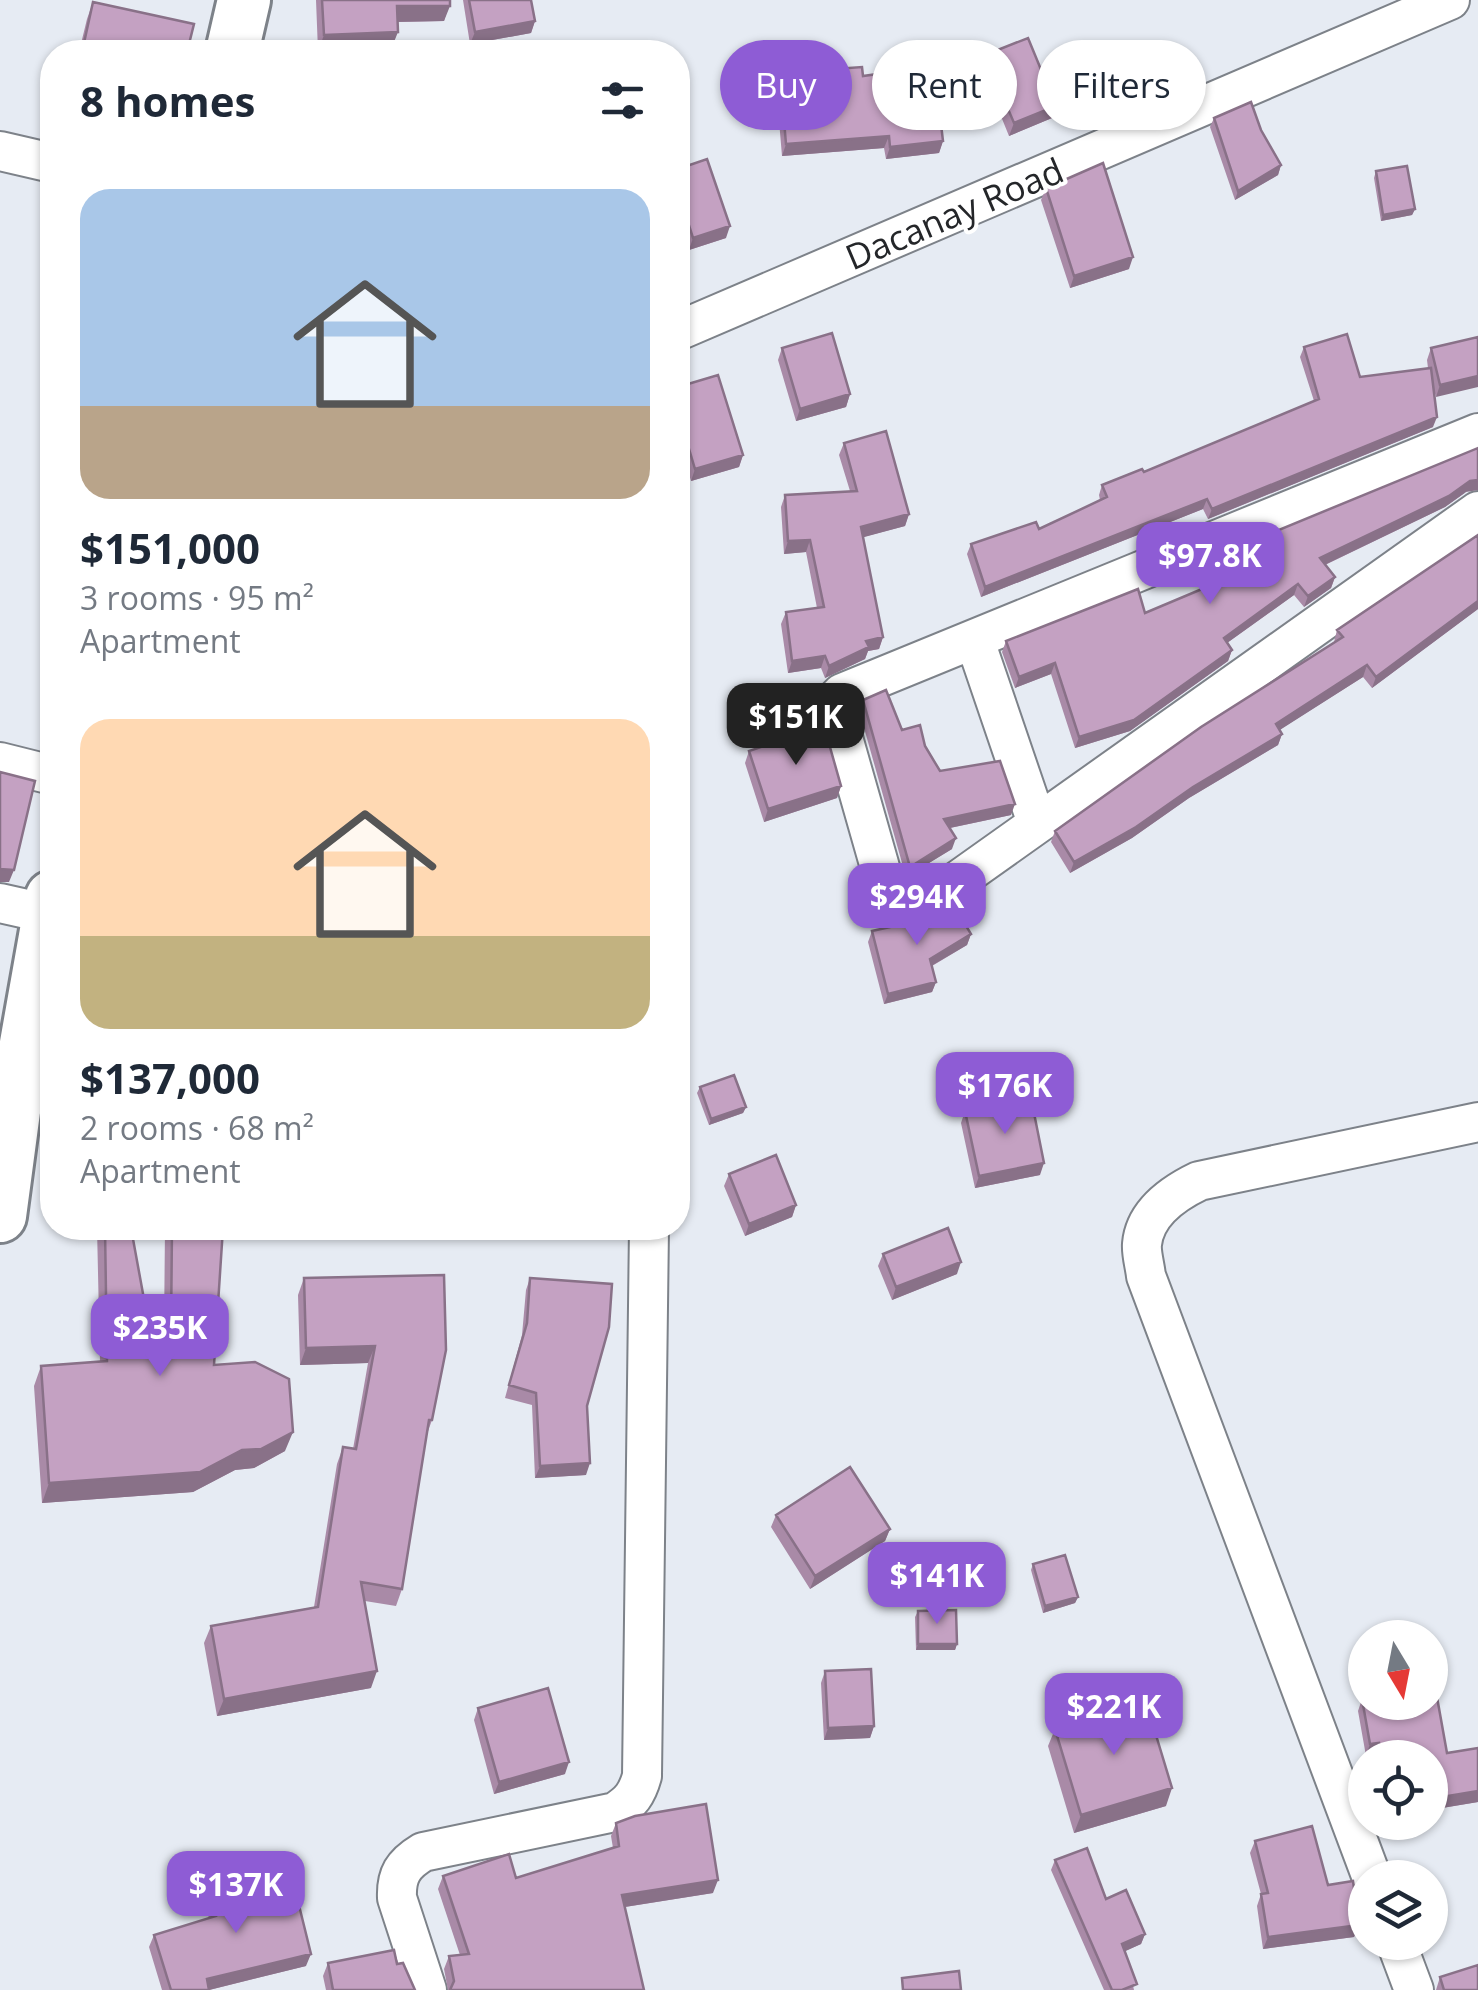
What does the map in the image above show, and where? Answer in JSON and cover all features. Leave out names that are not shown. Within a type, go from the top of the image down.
[{"type":"street","points":[[235,40],[244,0]]},
{"type":"street","name":"Dacanay Road","points":[[690,326],[1450,0]]},
{"type":"street","points":[[0,151],[40,160]]},
{"type":"street","points":[[1478,433],[837,698],[836,713],[887,892],[894,903],[926,903],[1478,511]]},
{"type":"street","points":[[976,642],[1037,824]]},
{"type":"street","points":[[0,762],[40,772]]},
{"type":"street","points":[[0,1216],[34,905]]},
{"type":"street","points":[[1365,1860],[1146,1276],[1142,1243],[1152,1218],[1172,1195],[1199,1180],[1478,1122]]},
{"type":"street","points":[[427,1990],[396,1898],[396,1883],[409,1860],[423,1852],[615,1812],[630,1802],[638,1790],[643,1737],[649,1240]]},
{"type":"street","points":[[1403,1960],[1414,1990]]},
{"type":"building","points":[[322,0],[450,0],[450,6],[397,6],[398,32],[324,35]]},
{"type":"building","points":[[469,0],[531,0],[535,21],[475,32]]},
{"type":"building","points":[[93,2],[194,24],[190,40],[85,40]]},
{"type":"building","points":[[1028,38],[1037,60],[1037,114],[1017,122],[1017,42]]},
{"type":"building","points":[[862,67],[863,76],[872,75],[872,130],[942,130],[943,141],[890,147],[889,136],[786,144],[785,130],[852,130],[852,68]]},
{"type":"building","points":[[1251,102],[1261,130],[1281,165],[1238,191],[1214,118]]},
{"type":"building","points":[[707,159],[730,226],[693,238],[690,229],[690,165]]},
{"type":"building","points":[[1103,163],[1133,257],[1074,276],[1046,188]]},
{"type":"building","points":[[1407,166],[1415,209],[1383,215],[1376,171]]},
{"type":"building","points":[[832,333],[850,394],[800,409],[782,348]]},
{"type":"building","points":[[1347,334],[1360,377],[1431,368],[1437,417],[1212,509],[1207,499],[985,587],[971,544],[1036,522],[1039,529],[1107,497],[1102,485],[1142,469],[1144,472],[1319,399],[1304,347]]},
{"type":"building","points":[[1478,337],[1478,376],[1440,385],[1431,348]]},
{"type":"building","points":[[718,375],[743,455],[695,469],[690,452],[690,383]]},
{"type":"building","points":[[886,431],[909,514],[861,527],[883,637],[866,641],[869,647],[829,666],[825,656],[792,661],[786,612],[824,607],[810,540],[788,541],[785,495],[857,491],[844,443]]},
{"type":"building","points":[[1478,448],[1478,480],[1320,558],[1335,577],[1308,596],[1298,584],[1224,638],[1232,650],[1134,720],[1079,737],[1055,663],[1019,677],[1006,641],[1138,589],[1145,613],[1240,573],[1230,550]]},
{"type":"building","points":[[1478,535],[1478,601],[1376,677],[1367,665],[1276,724],[1282,734],[1074,862],[1055,831],[1201,727],[1343,637],[1337,630]]},
{"type":"building","points":[[886,690],[902,730],[920,725],[925,746],[940,771],[1000,761],[1015,804],[944,819],[956,838],[910,867],[863,700]]},
{"type":"building","points":[[824,726],[841,786],[768,809],[749,751]]},
{"type":"building","points":[[0,772],[35,781],[14,870],[0,869]]},
{"type":"building","points":[[953,904],[971,934],[930,959],[936,982],[888,994],[872,931],[936,914]]},
{"type":"building","points":[[734,1075],[746,1107],[711,1119],[700,1087]]},
{"type":"building","points":[[1031,1098],[1044,1163],[979,1176],[965,1111]]},
{"type":"building","points":[[776,1155],[796,1205],[749,1224],[729,1174]]},
{"type":"building","points":[[948,1228],[961,1262],[896,1287],[883,1254]]},
{"type":"building","points":[[105,1240],[133,1240],[150,1332],[171,1330],[172,1240],[222,1240],[214,1365],[255,1362],[289,1379],[293,1432],[261,1449],[242,1450],[200,1472],[49,1483],[41,1366],[107,1361]]},
{"type":"building","points":[[444,1275],[446,1350],[429,1420],[402,1589],[361,1582],[377,1671],[224,1699],[211,1626],[318,1607],[343,1447],[356,1449],[375,1346],[306,1348],[304,1278]]},
{"type":"building","points":[[530,1278],[612,1284],[609,1327],[587,1406],[590,1463],[540,1466],[536,1393],[509,1385],[527,1323]]},
{"type":"building","points":[[850,1467],[890,1529],[815,1576],[776,1515]]},
{"type":"building","points":[[1065,1555],[1078,1597],[1045,1606],[1033,1564]]},
{"type":"building","points":[[956,1610],[957,1644],[918,1644],[918,1611]]},
{"type":"building","points":[[871,1669],[874,1726],[828,1728],[825,1671]]},
{"type":"building","points":[[548,1688],[569,1762],[499,1782],[478,1708]]},
{"type":"building","points":[[1146,1702],[1172,1788],[1081,1815],[1055,1729]]},
{"type":"building","points":[[1366,1720],[1441,1720],[1445,1740],[1369,1740]]},
{"type":"building","points":[[1478,1748],[1478,1791],[1448,1796],[1448,1753]]},
{"type":"building","points":[[706,1804],[718,1880],[622,1895],[644,1990],[450,1990],[454,1981],[449,1956],[469,1954],[443,1876],[509,1854],[516,1878],[619,1846],[616,1823]]},
{"type":"building","points":[[1312,1826],[1328,1885],[1348,1882],[1348,1926],[1268,1937],[1261,1894],[1268,1893],[1255,1841]]},
{"type":"building","points":[[1087,1848],[1106,1899],[1126,1890],[1145,1934],[1122,1944],[1137,1984],[1122,1990],[1112,1990],[1055,1860]]},
{"type":"building","points":[[292,1877],[311,1954],[207,1979],[209,1990],[171,1990],[154,1935],[216,1916],[211,1897]]},
{"type":"building","points":[[394,1950],[397,1964],[403,1963],[415,1990],[333,1990],[328,1963]]},
{"type":"building","points":[[1478,1965],[1478,1990],[1444,1990],[1440,1977]]},
{"type":"building","points":[[959,1971],[961,1990],[903,1990],[902,1978]]}]
